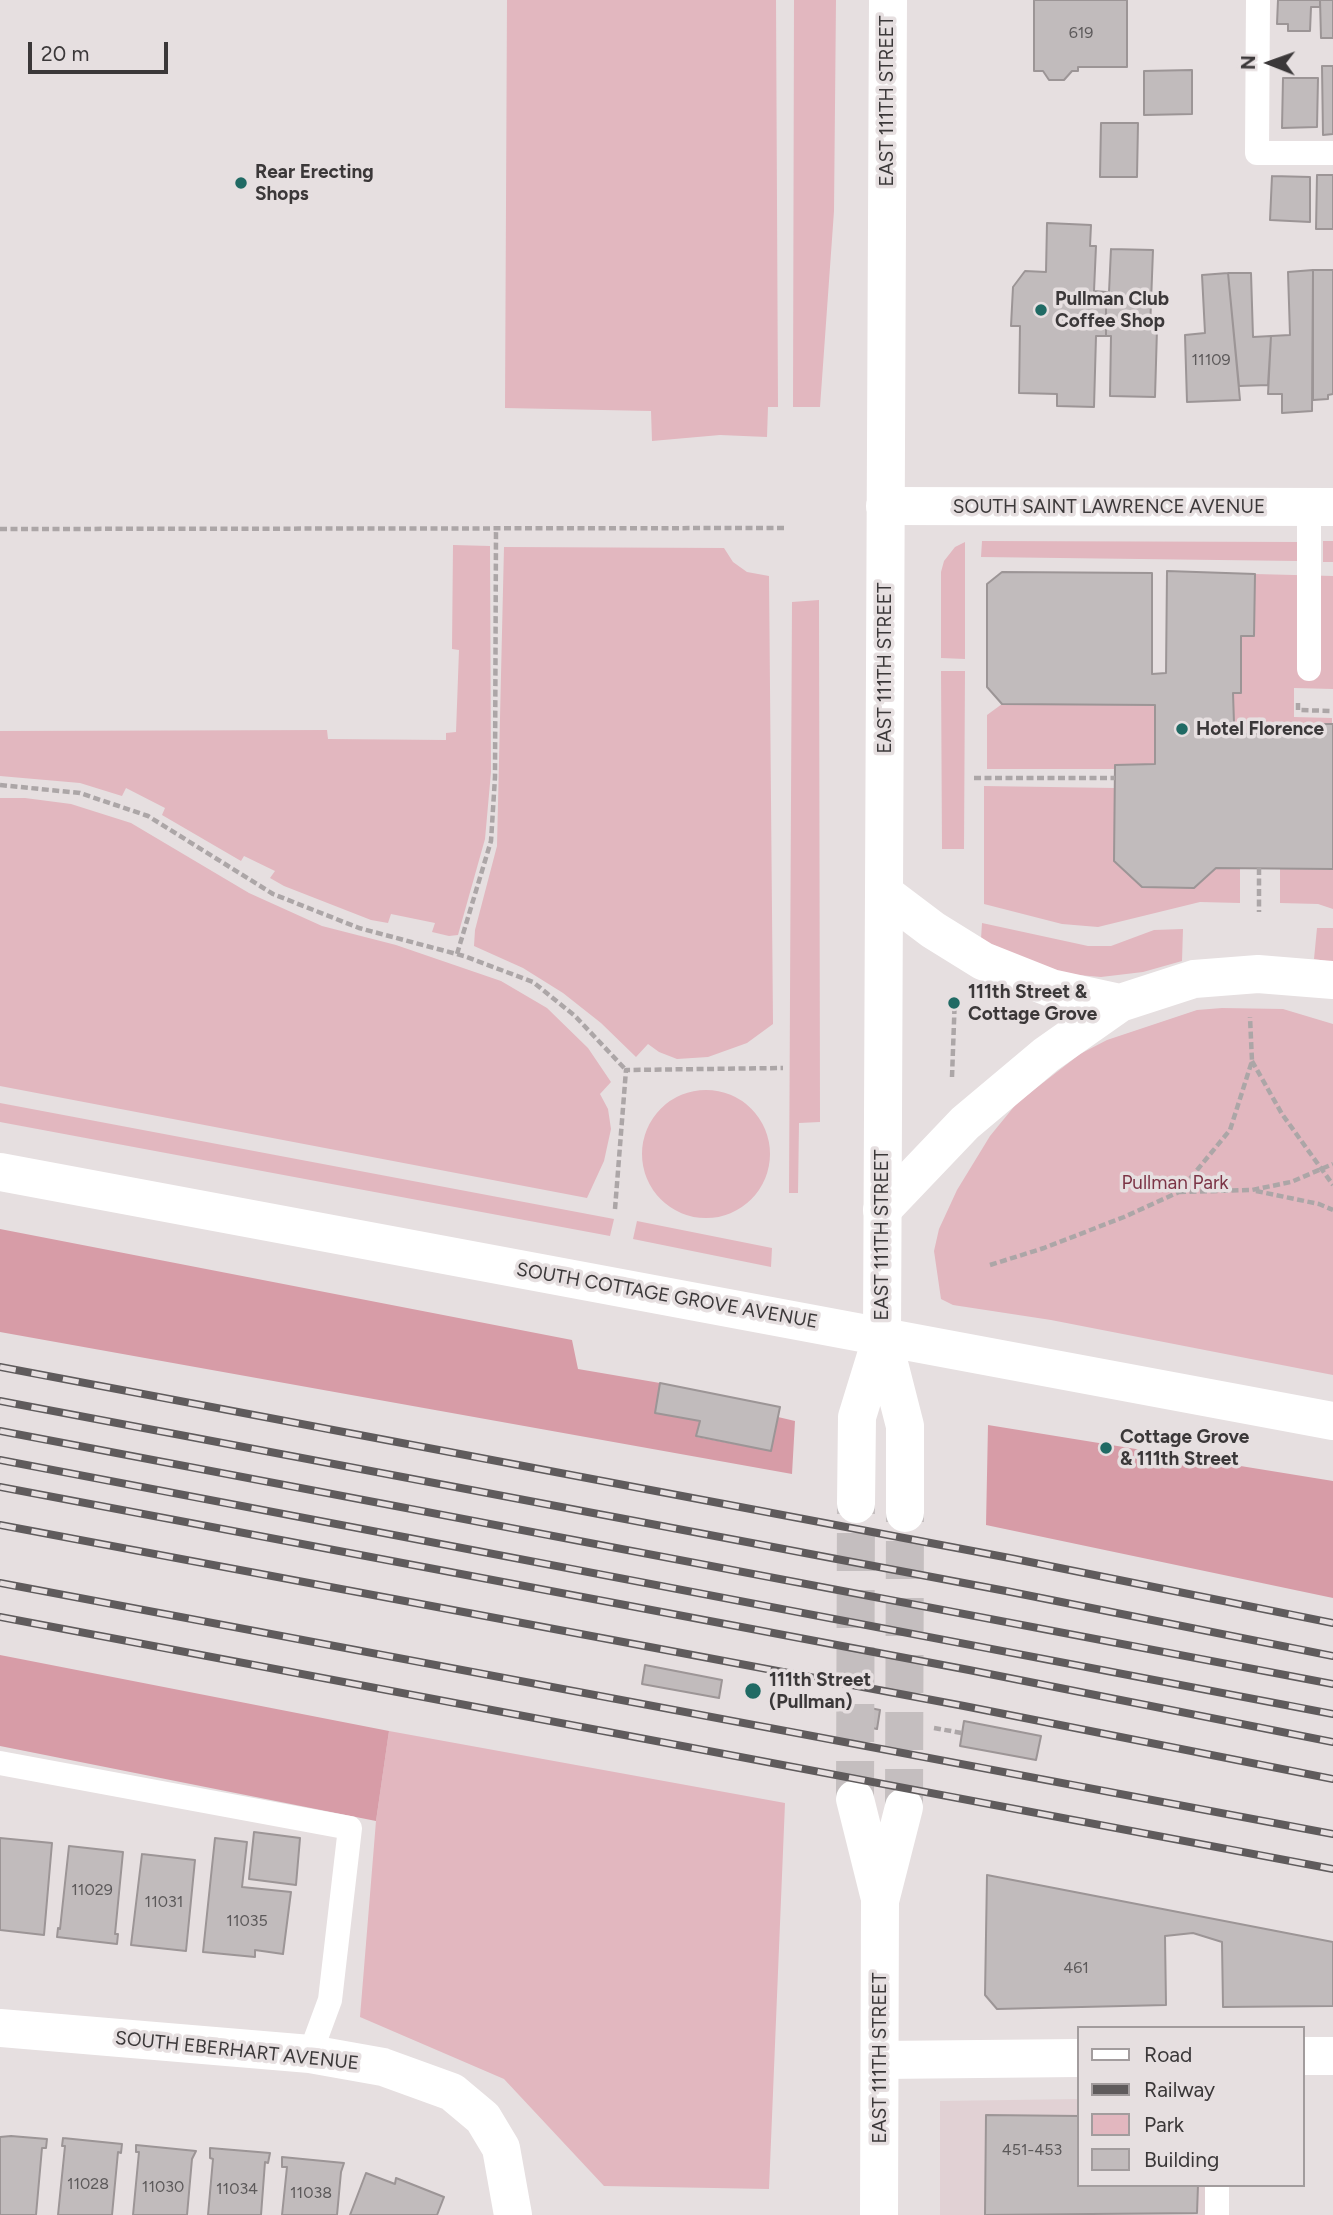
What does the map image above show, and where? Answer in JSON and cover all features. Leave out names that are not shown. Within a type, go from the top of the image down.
[{"type":"street","name":"EAST 111TH STREET","points":[[888,0],[882,1336],[905,1426],[905,1513]]},
{"type":"street","name":"SOUTH SAINT LAWRENCE AVENUE","points":[[885,506],[1321,507]]},
{"type":"street","points":[[884,893],[933,930],[983,961],[1051,988],[1120,1003]]},
{"type":"street","points":[[882,1210],[965,1123],[1046,1055],[1120,1003],[1194,979],[1258,974],[1333,980]]},
{"type":"street","name":"SOUTH COTTAGE GROVE AVENUE","points":[[0,1172],[1333,1422]]},
{"type":"street","name":"EAST 111TH STREET","points":[[856,1504],[857,1417],[882,1336]]},
{"type":"street","name":"EAST 111TH STREET","points":[[855,1799],[880,1901],[879,2215]]},
{"type":"street","name":"EAST 111TH STREET","points":[[880,1901],[904,1807]]},
{"type":"street","name":"SOUTH EBERHART AVENUE","points":[[0,2028],[310,2054],[383,2067],[452,2092],[482,2118],[501,2148],[513,2215]]},
{"type":"street","points":[[1305,2056],[1333,2056]]},
{"type":"street","points":[[880,2060],[1078,2058]]},
{"type":"lane","points":[[1258,0],[1257,153],[1333,153]]},
{"type":"lane","points":[[1309,669],[1321,507]]},
{"type":"lane","points":[[0,1763],[350,1828],[330,2000],[310,2054]]},
{"type":"lane","points":[[1217,2187],[1217,2215]]},
{"type":"path","points":[[0,529],[784,528]]},
{"type":"path","points":[[457,954],[491,841],[495,777],[496,529]]},
{"type":"path","points":[[1307,711],[1333,711]]},
{"type":"path","points":[[974,778],[1115,778]]},
{"type":"path","points":[[0,785],[80,793],[148,816],[273,894],[359,928],[457,954],[533,982],[575,1016],[626,1070],[783,1068]]},
{"type":"path","points":[[1259,868],[1259,912]]},
{"type":"path","points":[[952,1081],[955,989]]},
{"type":"path","points":[[1179,1192],[1230,1130],[1252,1061],[1250,1009]]},
{"type":"path","points":[[1252,1061],[1282,1114],[1333,1185]]},
{"type":"path","points":[[615,1209],[626,1070]]},
{"type":"path","points":[[990,1265],[1101,1226],[1179,1192],[1252,1190],[1291,1182],[1333,1164]]},
{"type":"path","points":[[1252,1190],[1319,1204],[1333,1210]]},
{"type":"path","points":[[934,1728],[962,1733]]},
{"type":"shaded area","points":[[0,1229],[572,1340],[578,1369],[660,1383],[655,1413],[700,1421],[697,1437],[771,1451],[778,1417],[795,1421],[792,1474],[0,1332]]},
{"type":"shaded area","points":[[988,1425],[1333,1481],[1333,1598],[986,1525]]},
{"type":"shaded area","points":[[0,1655],[389,1731],[376,1821],[0,1746]]},
{"type":"shaded area","points":[[1078,2099],[1078,2187],[1217,2187],[1217,2215],[940,2215],[940,2101]]},
{"type":"green space","points":[[507,0],[776,0],[778,407],[768,407],[767,437],[720,435],[652,441],[651,411],[505,408]]},
{"type":"green space","points":[[794,0],[836,0],[834,211],[820,407],[793,407]]},
{"type":"green space","points":[[982,541],[1299,542],[1298,561],[981,557]]},
{"type":"green space","points":[[1323,541],[1333,541],[1333,562],[1323,562]]},
{"type":"green space","points":[[965,542],[965,659],[941,658],[941,572],[944,561],[955,547]]},
{"type":"green space","points":[[453,545],[490,546],[491,772],[485,839],[458,935],[432,932],[435,923],[391,914],[388,923],[371,920],[284,886],[270,878],[275,871],[244,856],[241,861],[162,815],[165,808],[126,788],[122,796],[80,783],[0,776],[0,731],[327,730],[328,739],[446,740],[446,733],[456,732],[459,650],[452,649]]},
{"type":"green space","points":[[504,547],[724,548],[733,562],[747,572],[769,576],[773,1024],[747,1043],[708,1057],[677,1059],[648,1044],[636,1057],[601,1023],[563,993],[523,968],[474,946],[475,930],[497,846]]},
{"type":"green space","points":[[1255,574],[1333,576],[1333,689],[1294,688],[1294,717],[1332,718],[1332,724],[1303,724],[1303,734],[1210,734],[1210,723],[1234,722],[1233,693],[1241,693],[1241,636],[1254,635]]},
{"type":"green space","points":[[819,600],[820,1122],[799,1123],[798,1193],[789,1193],[792,602]]},
{"type":"green space","points":[[941,671],[965,671],[964,849],[942,849]]},
{"type":"green space","points":[[1002,704],[1155,705],[1155,764],[1116,765],[1115,769],[987,769],[987,715]]},
{"type":"green space","points":[[984,786],[1115,788],[1114,861],[1142,887],[1194,888],[1216,868],[1240,868],[1240,903],[1200,902],[1098,927],[1062,924],[984,904]]},
{"type":"green space","points":[[0,798],[25,798],[71,804],[131,823],[249,893],[322,926],[396,945],[501,981],[547,1008],[588,1048],[611,1082],[600,1094],[608,1109],[611,1129],[604,1161],[587,1198],[0,1086]]},
{"type":"green space","points":[[1280,868],[1333,869],[1333,909],[1318,904],[1280,903]]},
{"type":"green space","points":[[982,923],[1088,946],[1111,946],[1154,930],[1183,929],[1182,961],[1143,972],[1101,977],[1067,974],[1008,956],[981,939]]},
{"type":"green space","points":[[1317,928],[1333,928],[1333,962],[1314,959]]},
{"type":"green space","name":"Pullman Park","points":[[1283,1009],[1333,1024],[1333,1375],[1051,1320],[953,1305],[941,1299],[934,1251],[939,1229],[957,1190],[990,1136],[1017,1103],[1080,1054],[1107,1040],[1197,1010]]},
{"type":"green space","points":[[706,1090],[730,1095],[751,1109],[765,1130],[770,1154],[765,1178],[751,1199],[730,1213],[706,1218],[682,1213],[661,1199],[647,1178],[642,1154],[647,1130],[661,1109],[682,1095]]},
{"type":"green space","points":[[0,1103],[614,1219],[610,1236],[0,1122]]},
{"type":"green space","points":[[637,1221],[772,1248],[771,1267],[633,1239]]},
{"type":"green space","points":[[389,1731],[785,1803],[769,2189],[604,2186],[504,2079],[360,2017],[376,1821]]},
{"type":"building","points":[[1034,0],[1127,0],[1127,67],[1078,67],[1078,71],[1072,71],[1064,80],[1049,80],[1043,71],[1034,71]]},
{"type":"building","points":[[1278,0],[1320,0],[1320,7],[1311,7],[1310,31],[1288,31],[1288,24],[1277,24]]},
{"type":"building","points":[[1320,0],[1333,0],[1333,38],[1321,38]]},
{"type":"building","points":[[1322,66],[1333,66],[1333,134],[1323,135]]},
{"type":"building","points":[[1192,70],[1192,114],[1144,115],[1144,71]]},
{"type":"building","points":[[1283,78],[1318,78],[1317,127],[1282,128]]},
{"type":"building","points":[[1101,123],[1138,123],[1137,177],[1100,177]]},
{"type":"building","points":[[1317,175],[1333,175],[1333,229],[1316,229]]},
{"type":"building","points":[[1272,176],[1310,177],[1310,222],[1270,220]]},
{"type":"building","points":[[1047,223],[1091,225],[1090,246],[1096,246],[1094,291],[1106,292],[1106,336],[1096,336],[1094,407],[1057,406],[1057,394],[1019,393],[1020,326],[1011,326],[1013,287],[1025,271],[1046,272]]},
{"type":"building","points":[[1111,249],[1153,250],[1150,329],[1157,329],[1155,397],[1110,396],[1111,336],[1106,336],[1106,292],[1109,292]]},
{"type":"building","points":[[1313,270],[1333,270],[1333,394],[1328,395],[1328,399],[1313,400]]},
{"type":"building","points":[[1313,270],[1312,411],[1282,413],[1282,394],[1268,394],[1271,336],[1290,335],[1288,272]]},
{"type":"building","points":[[1228,273],[1240,400],[1187,402],[1185,335],[1205,333],[1202,275]]},
{"type":"building","points":[[1228,273],[1251,273],[1253,337],[1271,336],[1268,385],[1239,386]]},
{"type":"building","name":"Hotel Florence","points":[[1167,571],[1255,574],[1254,636],[1241,636],[1241,693],[1233,693],[1234,723],[1210,723],[1210,734],[1303,734],[1303,724],[1333,724],[1333,869],[1216,868],[1194,888],[1142,887],[1114,861],[1115,765],[1155,764],[1155,705],[1002,704],[987,687],[987,584],[1002,572],[1152,573],[1152,674],[1166,673]]},
{"type":"building","points":[[660,1383],[780,1407],[771,1451],[696,1436],[700,1421],[655,1413]]},
{"type":"building","points":[[645,1665],[722,1680],[719,1698],[642,1684]]},
{"type":"building","points":[[855,1705],[880,1710],[877,1729],[852,1724]]},
{"type":"building","points":[[964,1721],[1041,1736],[1036,1760],[960,1746]]},
{"type":"building","points":[[254,1832],[300,1838],[296,1885],[249,1879]]},
{"type":"building","points":[[0,1838],[52,1843],[44,1935],[0,1930]]},
{"type":"building","points":[[215,1838],[247,1842],[242,1887],[291,1892],[283,1954],[255,1950],[255,1957],[203,1952]]},
{"type":"building","points":[[69,1846],[123,1852],[115,1934],[118,1934],[117,1944],[57,1937]]},
{"type":"building","points":[[142,1854],[195,1860],[186,1951],[131,1945]]},
{"type":"building","points":[[987,1875],[1333,1942],[1333,2006],[1223,2007],[1222,1942],[1193,1933],[1165,1936],[1166,2005],[997,2009],[985,1995]]},
{"type":"building","points":[[986,2115],[1078,2116],[1078,2187],[1198,2187],[1197,2213],[985,2215]]},
{"type":"building","points":[[0,2137],[47,2139],[46,2148],[42,2148],[36,2215],[0,2215]]},
{"type":"building","points":[[63,2138],[122,2144],[121,2153],[118,2152],[112,2215],[58,2215],[65,2146],[62,2146]]},
{"type":"building","points":[[136,2145],[196,2151],[192,2159],[187,2215],[133,2215],[139,2152],[136,2152]]},
{"type":"building","points":[[210,2148],[270,2153],[268,2163],[265,2162],[261,2215],[208,2215],[213,2159],[210,2158]]},
{"type":"building","points":[[282,2157],[344,2163],[337,2215],[282,2215],[287,2167],[282,2167]]},
{"type":"building","points":[[366,2173],[395,2184],[396,2178],[444,2197],[437,2215],[350,2215]]},
{"type":"tunnel","points":[[855,1799],[856,1504]]},
{"type":"tunnel","points":[[904,1807],[905,1513]]},
{"type":"railway","points":[[0,1367],[1015,1559],[1333,1623]]},
{"type":"railway","points":[[0,1401],[1006,1591],[1333,1656]]},
{"type":"railway","points":[[0,1431],[1333,1684]]},
{"type":"railway","points":[[0,1460],[1333,1714]]},
{"type":"railway","points":[[0,1487],[969,1670],[1333,1742]]},
{"type":"railway","points":[[0,1525],[964,1706],[1333,1779]]},
{"type":"railway","points":[[0,1583],[1333,1834]]},
{"type":"railway","points":[[0,1617],[1333,1869]]},
{"type":"place","name":"Rear Erecting Shops","points":[[241,183]]},
{"type":"place","name":"Pullman Club Coffee Shop","points":[[1041,310]]},
{"type":"place","name":"Hotel Florence","points":[[1182,729]]},
{"type":"place","name":"111th Street & Cottage Grove","points":[[954,1003]]},
{"type":"place","name":"Cottage Grove & 111th Street","points":[[1106,1448]]},
{"type":"place","name":"111th Street (Pullman)","points":[[753,1691]]}]
